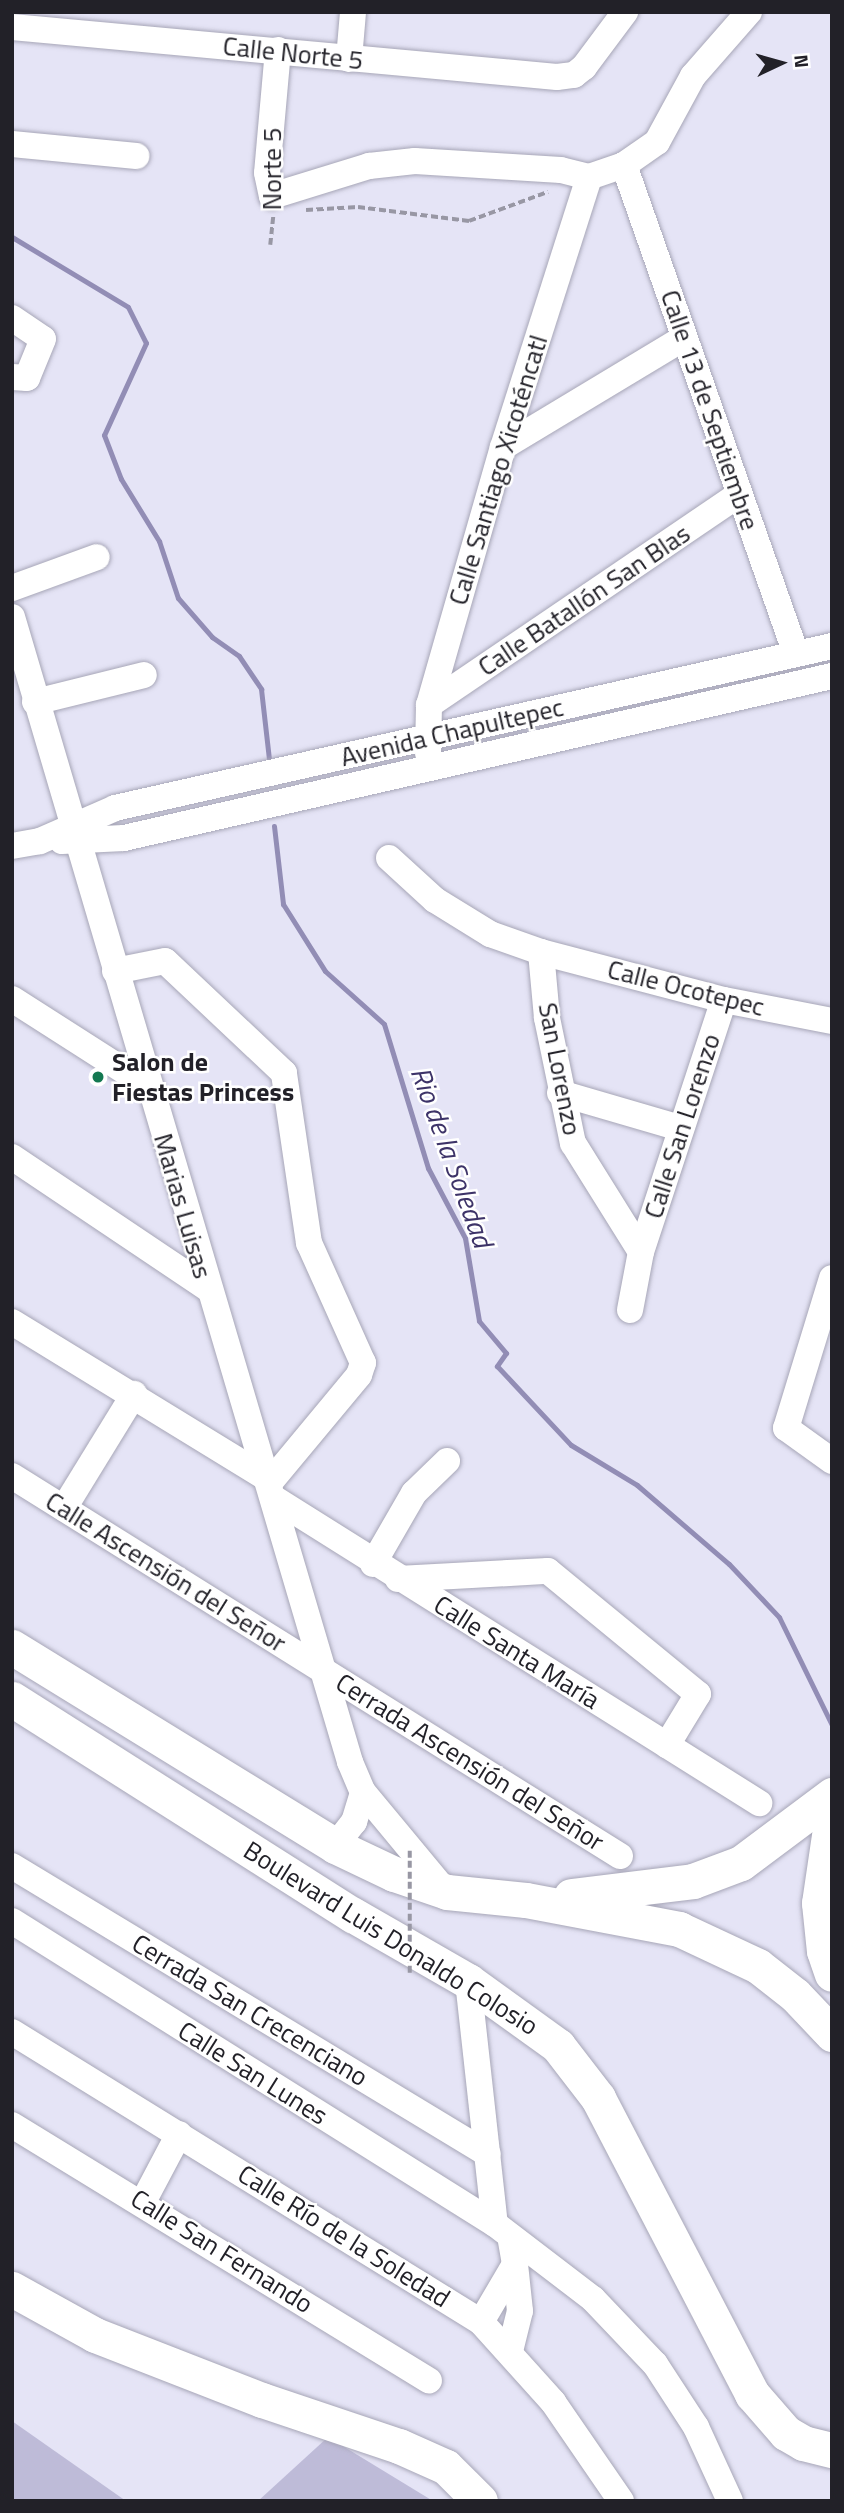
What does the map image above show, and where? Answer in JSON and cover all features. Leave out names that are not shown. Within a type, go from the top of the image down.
[{"type":"main road","name":"Boulevard Luis Donaldo Colosio","points":[[12,1647],[335,1846],[447,1892],[526,1900]]},
{"type":"main road","name":"Boulevard Luis Donaldo Colosio","points":[[12,1699],[354,1915],[468,1981],[558,2046],[598,2098],[752,2394],[786,2433],[803,2443],[832,2450]]},
{"type":"main road","points":[[526,1900],[692,1881],[741,1863],[832,1796]]},
{"type":"main road","points":[[832,1815],[819,1903],[824,1951],[832,1974]]},
{"type":"main road","points":[[526,1900],[679,1929],[716,1943],[767,1973],[832,2034]]},
{"type":"main road","points":[[12,2289],[95,2335],[261,2400],[399,2446],[446,2468],[480,2501]]},
{"type":"street","points":[[349,59],[353,12]]},
{"type":"street","name":"Calle Norte 5","points":[[12,27],[557,78],[574,75],[625,12]]},
{"type":"street","points":[[272,196],[369,166],[415,161],[561,170],[589,177],[624,165],[657,142],[693,76],[749,12]]},
{"type":"street","name":"Norte 5","points":[[272,196],[267,173],[278,50]]},
{"type":"street","points":[[12,144],[136,156]]},
{"type":"street","name":"Calle 13 de Septiembre","points":[[624,165],[796,654]]},
{"type":"street","name":"Calle Santiago Xicoténcatl","points":[[428,766],[429,705],[503,447],[589,177]]},
{"type":"street","points":[[12,318],[43,339],[27,378],[12,377]]},
{"type":"street","points":[[503,447],[684,338]]},
{"type":"street","name":"Calle Batallón San Blas","points":[[429,705],[739,494]]},
{"type":"street","points":[[12,588],[97,557]]},
{"type":"street","name":"Marias Luisas","points":[[12,617],[26,690],[76,833],[207,1288],[273,1490],[320,1668],[363,1792],[447,1892]]},
{"type":"street","name":"Avenida Chapultepec","points":[[76,833],[115,808],[832,646]]},
{"type":"street","points":[[26,690],[144,675]]},
{"type":"street","name":"Avenida Chapultepec","points":[[76,833],[124,838],[428,766],[832,676]]},
{"type":"street","points":[[12,846],[76,833]]},
{"type":"street","name":"Calle Ocotepec","points":[[389,858],[435,900],[490,934],[541,952],[724,1000],[832,1021]]},
{"type":"street","name":"San Lorenzo","points":[[541,952],[559,1093],[573,1143],[641,1252]]},
{"type":"street","points":[[115,971],[165,961],[284,1073],[309,1243],[363,1363],[359,1375],[273,1490]]},
{"type":"street","name":"Calle San Lorenzo","points":[[630,1310],[641,1252],[724,1000]]},
{"type":"street","points":[[14,1004],[148,1086]]},
{"type":"street","points":[[559,1093],[680,1128]]},
{"type":"street","points":[[12,1157],[207,1288]]},
{"type":"street","points":[[832,1278],[786,1428],[832,1461]]},
{"type":"street","name":"Calle Santa María","points":[[12,1322],[134,1394],[273,1490],[373,1564],[759,1803]]},
{"type":"street","points":[[64,1508],[134,1394]]},
{"type":"street","points":[[373,1564],[414,1493],[447,1461]]},
{"type":"street","name":"Calle Ascensión del Señor","points":[[12,1476],[320,1668]]},
{"type":"street","points":[[398,1580],[548,1571],[698,1694],[667,1745]]},
{"type":"street","name":"Cerrada Ascensión del Señor","points":[[320,1668],[620,1856]]},
{"type":"street","points":[[335,1846],[354,1822],[363,1792]]},
{"type":"street","name":"Cerrada San Crecenciano","points":[[12,1866],[488,2154]]},
{"type":"street","name":"Calle San Lunes","points":[[12,1921],[503,2230],[593,2299],[654,2364],[695,2427],[730,2501]]},
{"type":"street","points":[[468,1981],[488,2154],[503,2230],[515,2264],[520,2311],[510,2351]]},
{"type":"street","name":"Calle Río de la Soledad","points":[[12,2032],[481,2322],[510,2351],[553,2402],[621,2501]]},
{"type":"street","name":"Calle San Fernando","points":[[12,2125],[143,2202],[429,2381]]},
{"type":"street","points":[[143,2202],[179,2134]]},
{"type":"street","points":[[481,2322],[515,2264]]},
{"type":"path","points":[[298,210],[358,207],[469,221],[589,177]]},
{"type":"path","name":"Norte 5","points":[[270,245],[272,196]]},
{"type":"path","points":[[410,1851],[410,1974]]},
{"type":"shaded area","points":[[12,2421],[126,2501],[12,2501]]},
{"type":"shaded area","points":[[328,2437],[433,2501],[258,2501]]},
{"type":"waterway","points":[[12,237],[128,307],[146,343],[104,435],[121,479],[159,541],[178,598],[212,637],[239,656],[261,689],[269,759]]},
{"type":"waterway","name":"Rio de la Soledad","points":[[274,826],[283,904],[325,971],[384,1024],[428,1168],[465,1238],[479,1321],[506,1353],[497,1366],[571,1445],[637,1485],[729,1564],[779,1617],[832,1725]]},
{"type":"place","name":"Salon de Fiestas Princess","points":[[98,1077]]}]
